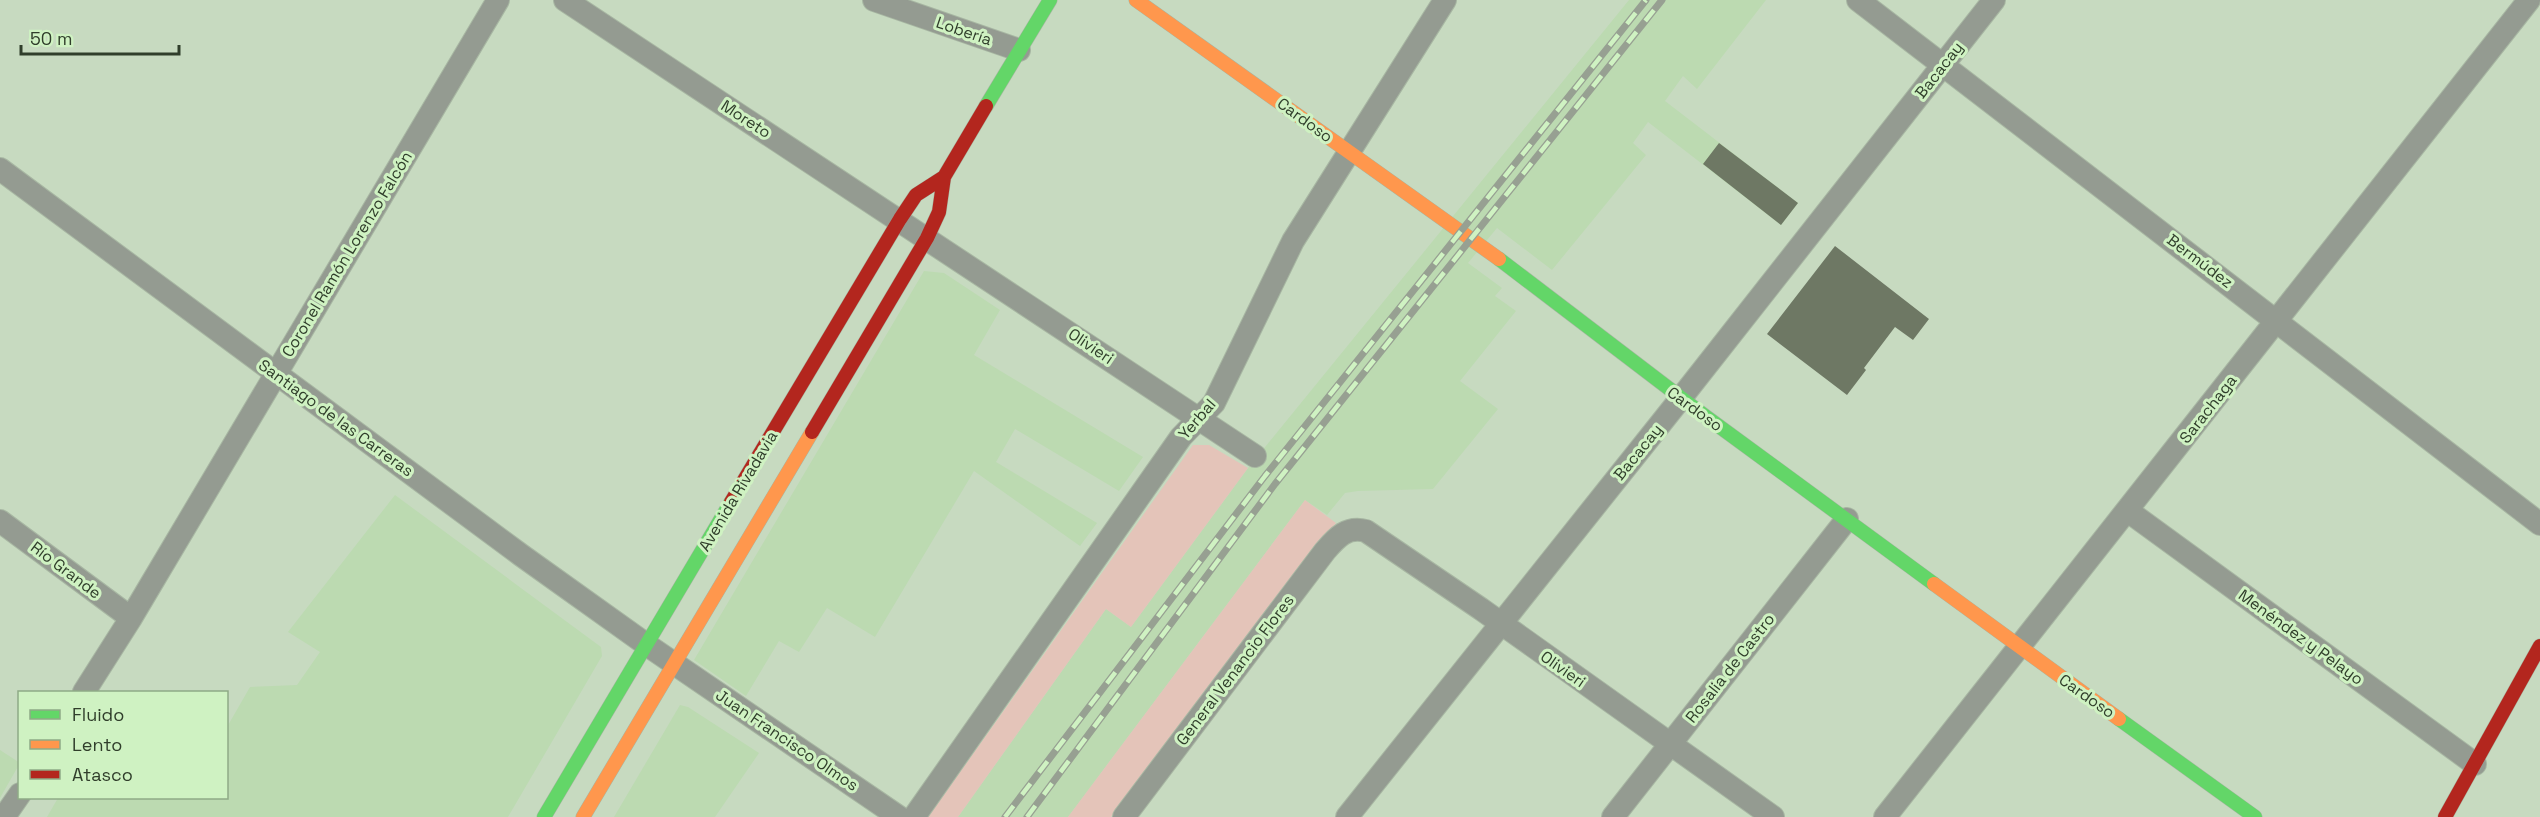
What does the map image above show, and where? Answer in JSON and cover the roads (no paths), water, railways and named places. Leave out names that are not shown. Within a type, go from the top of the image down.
[{"type":"main road","name":"Avenida Rivadavia","points":[[583,817],[927,238],[939,212],[944,177],[1050,0]]},
{"type":"main road","name":"Cardoso","points":[[1136,0],[1462,231],[1681,398],[2019,647],[2255,817]]},
{"type":"main road","name":"Avenida Rivadavia","points":[[544,817],[900,219],[916,195],[944,177]]},
{"type":"main road","points":[[2445,817],[2540,646]]},
{"type":"street","name":"Coronel Ramón Lorenzo Falcón","points":[[85,691],[131,618],[498,0]]},
{"type":"street","name":"Moreto","points":[[565,0],[927,238]]},
{"type":"street","name":"Lobería","points":[[874,0],[1019,50]]},
{"type":"street","name":"Yerbal","points":[[914,817],[1181,437],[1214,403],[1293,241],[1445,0]]},
{"type":"street","name":"Bermúdez","points":[[1858,0],[2540,524]]},
{"type":"street","name":"Bacacay","points":[[1347,817],[1994,0]]},
{"type":"street","name":"Sarachaga","points":[[1885,817],[2529,0]]},
{"type":"street","name":"Santiago de las Carreras","points":[[0,169],[276,374],[646,645],[674,663]]},
{"type":"street","name":"Olivieri","points":[[927,238],[1255,456]]},
{"type":"street","name":"Menéndez y Pelayo","points":[[2128,511],[2475,764]]},
{"type":"street","name":"Rosalia de Castro","points":[[1613,817],[1847,519]]},
{"type":"street","name":"Río Grande","points":[[0,521],[131,618]]},
{"type":"street","name":"Olivieri","points":[[1350,530],[1366,531],[1773,817]]},
{"type":"street","name":"General Venancio Flores","points":[[1124,817],[1325,550],[1342,532],[1350,530]]},
{"type":"street","name":"Juan Francisco Olmos","points":[[674,663],[899,817]]},
{"type":"street","points":[[4,817],[18,797]]},
{"type":"railway","points":[[1005,817],[1265,476],[1646,0]]},
{"type":"railway","points":[[1027,817],[1275,484],[1662,0]]}]
